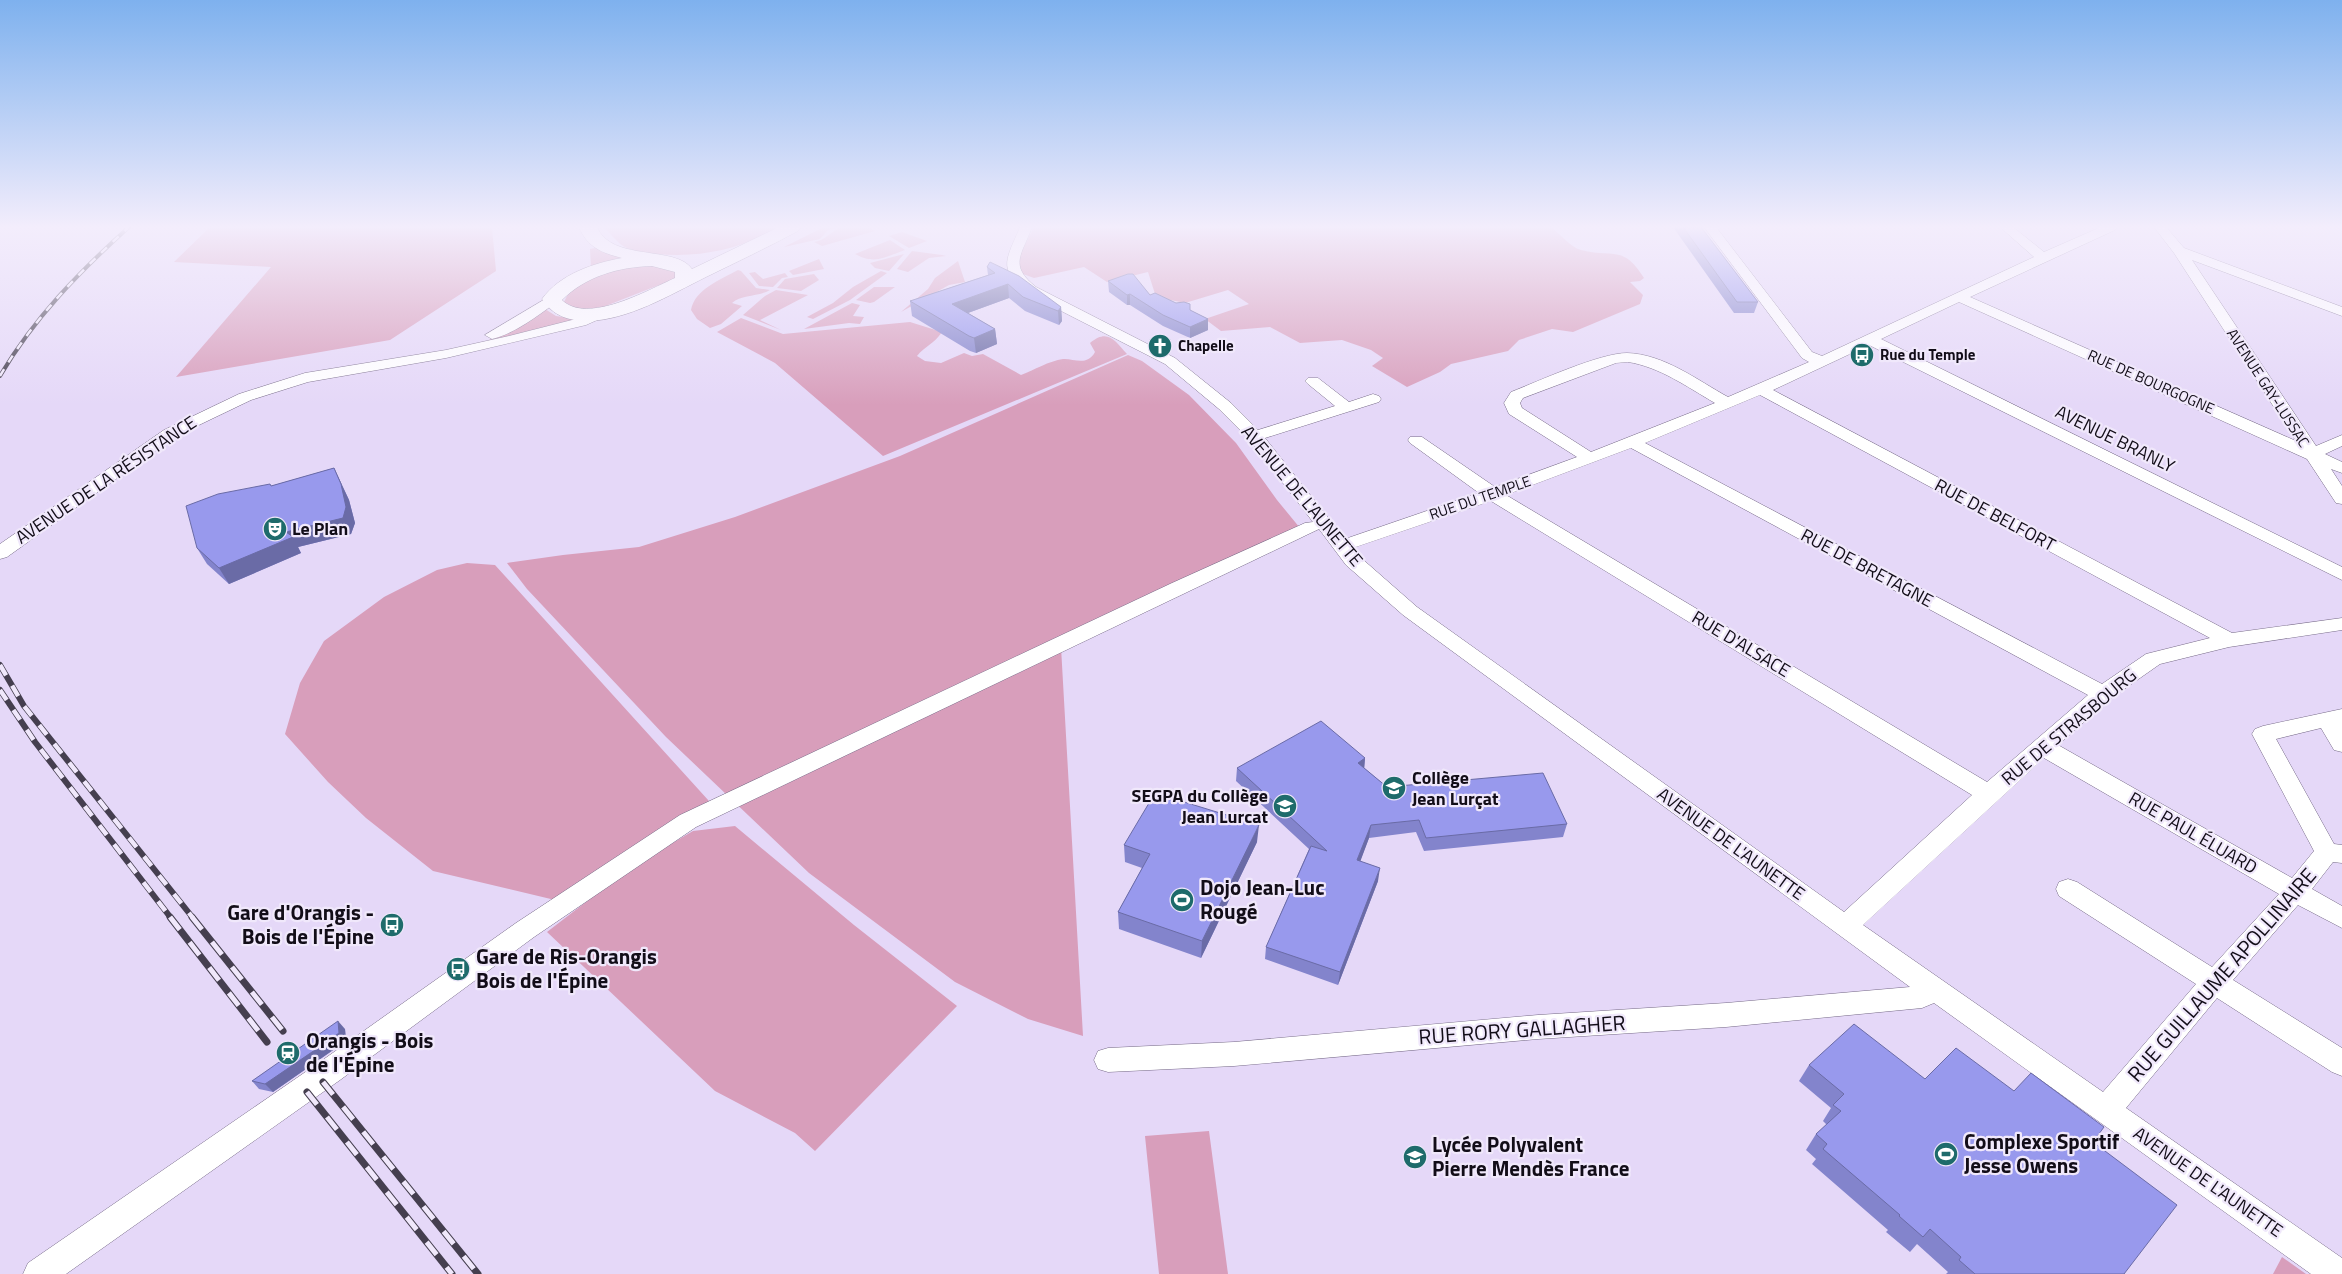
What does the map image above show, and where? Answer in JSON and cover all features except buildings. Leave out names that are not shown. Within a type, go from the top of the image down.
[{"type":"main road","points":[[563,286],[552,299],[555,306],[566,312],[601,313],[673,286]]},
{"type":"street","name":"AVENUE DE L'AUNETTE","points":[[1029,286],[1170,361],[1225,406],[1255,436],[1353,561],[1410,611],[1845,926],[2338,1274]]},
{"type":"street","points":[[1755,286],[1807,355],[1821,361]]},
{"type":"street","name":"RUE DU TEMPLE","points":[[1341,546],[1494,495],[1631,442],[1760,389],[1981,286]]},
{"type":"street","name":"AVENUE GAY-LUSSAC","points":[[2202,286],[2342,499]]},
{"type":"street","points":[[2274,286],[2342,312]]},
{"type":"street","name":"RUE DE BOURGOGNE","points":[[1959,297],[2342,468]]},
{"type":"street","name":"AVENUE DE LA RÉSISTANCE","points":[[446,354],[519,322],[552,299]]},
{"type":"street","name":"AVENUE DE LA RÉSISTANCE","points":[[8,548],[170,433],[217,409],[260,391],[299,380],[446,354],[581,322],[601,313]]},
{"type":"street","name":"AVENUE BRANLY","points":[[1869,339],[2342,574]]},
{"type":"street","points":[[1589,458],[1515,411],[1512,403],[1513,399],[1517,395],[1614,359],[1629,357],[1652,363],[1726,403]]},
{"type":"street","points":[[1313,381],[1347,408]]},
{"type":"street","name":"RUE DE BELFORT","points":[[1760,389],[2229,640]]},
{"type":"street","points":[[1255,436],[1373,399]]},
{"type":"street","name":"RUE D'ALSACE","points":[[1416,440],[1494,495],[1988,794]]},
{"type":"street","points":[[2312,454],[2342,440]]},
{"type":"street","name":"RUE DE BRETAGNE","points":[[1631,442],[2103,694]]},
{"type":"street","points":[[39,1274],[330,1071],[526,930],[688,821],[1311,527]]},
{"type":"street","name":"RUE DE STRASBOURG","points":[[1845,926],[1988,794],[2044,748],[2103,694],[2153,660],[2229,640],[2342,624]]},
{"type":"street","points":[[2334,853],[2263,734],[2334,718],[2342,744]]},
{"type":"street","name":"RUE PAUL ÉLUARD","points":[[2044,748],[2342,918]]},
{"type":"street","name":"RUE GUILLAUME APOLLINAIRE","points":[[2107,1110],[2214,982],[2296,891],[2334,853]]},
{"type":"street","points":[[2068,889],[2342,1063]]},
{"type":"street","name":"RUE RORY GALLAGHER","points":[[1108,1060],[1234,1054],[1538,1027],[1726,1015],[1922,997],[1934,988]]},
{"type":"shaded area","points":[[254,286],[472,286],[390,340],[176,377]]},
{"type":"shaded area","points":[[577,286],[655,286],[603,307],[579,310],[564,302]]},
{"type":"shaded area","points":[[708,286],[755,286],[770,290],[736,300],[732,303],[742,306],[721,324],[710,328],[697,319],[691,310],[693,303]]},
{"type":"shaded area","points":[[778,286],[808,286],[801,291],[777,288]]},
{"type":"shaded area","points":[[869,286],[850,300],[813,319],[807,317],[833,303],[853,287]]},
{"type":"shaded area","points":[[930,286],[946,286],[901,312]]},
{"type":"shaded area","points":[[1153,286],[1634,286],[1643,295],[1640,304],[1573,332],[1552,329],[1519,340],[1508,351],[1451,364],[1440,372],[1407,387],[1372,366],[1383,358],[1371,350],[1342,340],[1300,343],[1270,327],[1221,331],[1205,319],[1249,304],[1228,290],[1185,303],[1156,297]]},
{"type":"shaded area","points":[[874,287],[895,287],[874,302],[856,300]]},
{"type":"shaded area","points":[[776,290],[808,295],[760,320],[781,330],[743,315],[765,296]]},
{"type":"shaded area","points":[[852,303],[860,305],[853,316],[864,317],[860,324],[849,323],[804,329]]},
{"type":"shaded area","points":[[545,309],[556,316],[577,319],[493,341],[489,340],[512,330]]},
{"type":"shaded area","points":[[741,318],[783,334],[910,322],[942,332],[917,356],[925,361],[941,363],[964,353],[972,356],[983,354],[1021,375],[1058,360],[1084,361],[1092,357],[1095,352],[1090,343],[1106,336],[1115,341],[1127,354],[883,456],[775,363],[717,332]]},
{"type":"shaded area","points":[[1128,355],[1142,361],[1189,395],[1236,443],[1277,500],[1300,528],[1061,647],[1083,1036],[1028,1019],[955,982],[809,873],[666,737],[527,589],[507,563],[639,547],[735,517],[900,456]]},
{"type":"shaded area","points":[[467,563],[495,565],[709,801],[555,900],[433,871],[366,818],[328,782],[285,734],[300,683],[324,641],[384,597],[437,570]]},
{"type":"shaded area","points":[[735,826],[854,925],[957,1006],[815,1151],[795,1133],[715,1091],[547,932],[630,868],[693,831]]},
{"type":"shaded area","points":[[1209,1131],[1228,1274],[1159,1274],[1145,1136]]},
{"type":"shaded area","points":[[2282,1257],[2306,1274],[2273,1274]]},
{"type":"railway","points":[[0,376],[27,335],[68,286]]},
{"type":"railway","points":[[0,665],[24,706],[193,918]]},
{"type":"railway","points":[[0,690],[35,742],[171,918]]},
{"type":"railway","points":[[170,917],[267,1042]]},
{"type":"railway","points":[[192,917],[283,1031]]},
{"type":"railway","points":[[323,1082],[478,1274]]},
{"type":"railway","points":[[307,1092],[452,1274]]},
{"type":"place","name":"Chapelle","points":[[1160,346]]},
{"type":"place","name":"Rue du Temple","points":[[1862,355]]},
{"type":"place","name":"Le Plan","points":[[275,529]]},
{"type":"place","name":"Collège Jean Lurçat","points":[[1394,788]]},
{"type":"place","name":"SEGPA du Collège Jean Lurcat","points":[[1285,806]]},
{"type":"place","name":"Dojo Jean-Luc Rougé","points":[[1182,900]]},
{"type":"place","name":"Gare d'Orangis - Bois de l'Épine","points":[[392,925]]},
{"type":"place","name":"Gare de Ris-Orangis Bois de l'Épine","points":[[458,969]]},
{"type":"place","name":"Orangis - Bois de l'Épine","points":[[288,1053]]},
{"type":"place","name":"Complexe Sportif Jesse Owens","points":[[1946,1154]]},
{"type":"place","name":"Lycée Polyvalent Pierre Mendès France","points":[[1415,1157]]}]
